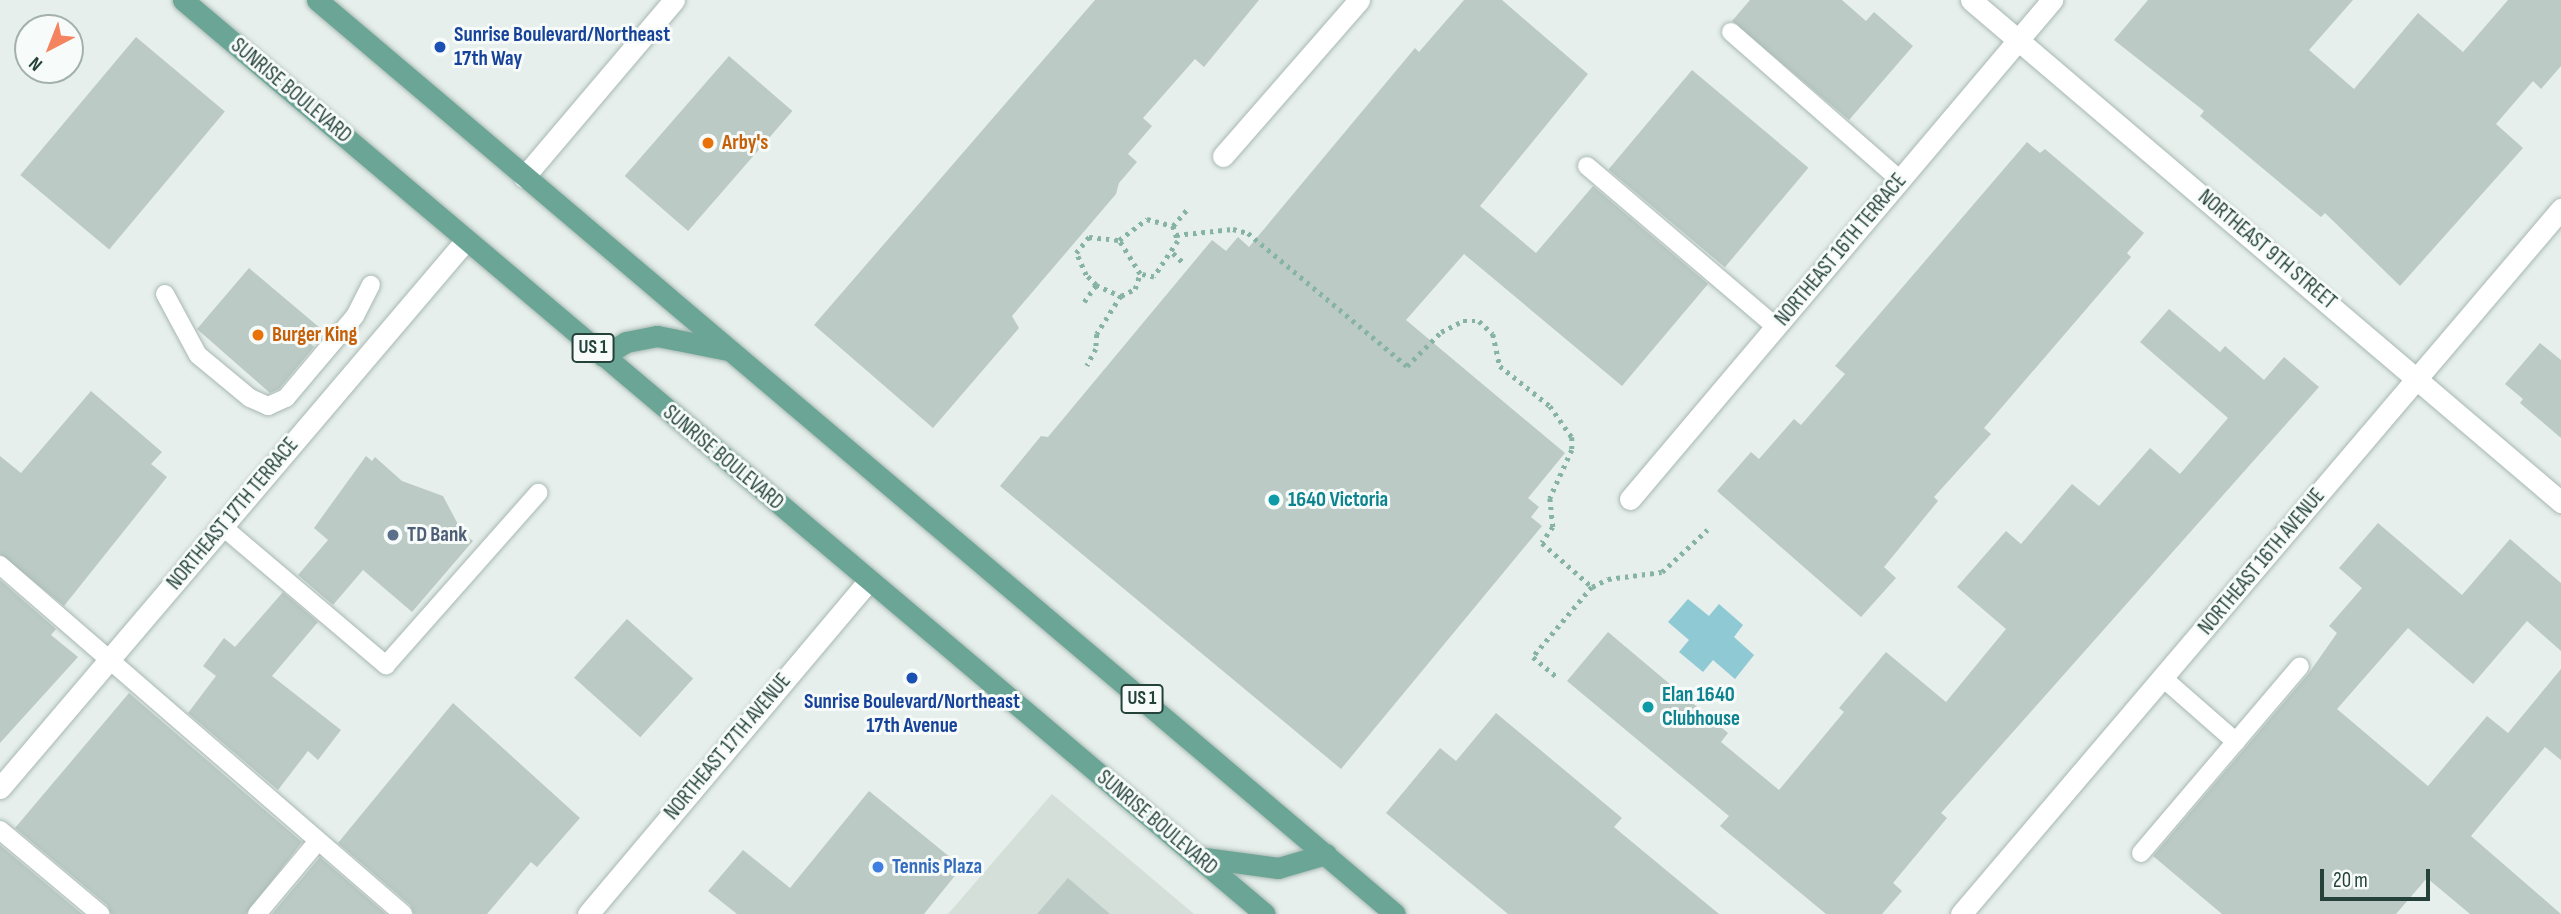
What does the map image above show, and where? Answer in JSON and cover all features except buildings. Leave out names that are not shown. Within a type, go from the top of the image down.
[{"type":"main road","name":"SUNRISE BOULEVARD","points":[[183,0],[1265,914]]},
{"type":"main road","name":"US 1","points":[[317,0],[1395,914]]},
{"type":"main road","points":[[603,356],[626,342],[657,337],[730,350]]},
{"type":"main road","points":[[1197,857],[1278,868],[1326,855]]},
{"type":"street","points":[[524,177],[674,0]]},
{"type":"street","points":[[1223,156],[1359,0]]},
{"type":"street","name":"NORTHEAST 9TH STREET","points":[[1971,0],[2419,378],[2561,502]]},
{"type":"street","name":"NORTHEAST 16TH TERRACE","points":[[1630,499],[2052,0]]},
{"type":"street","name":"NORTHEAST 16TH AVENUE","points":[[1961,914],[2561,209]]},
{"type":"street","name":"NORTHEAST 17TH TERRACE","points":[[0,788],[466,240]]},
{"type":"street","name":"NORTHEAST 17TH AVENUE","points":[[587,914],[868,581]]},
{"type":"lane","points":[[1731,32],[1900,180]]},
{"type":"lane","points":[[1587,166],[1776,327]]},
{"type":"lane","points":[[165,294],[198,355],[250,398],[268,406],[286,398],[355,316],[371,285]]},
{"type":"lane","points":[[223,527],[386,665],[538,493]]},
{"type":"lane","points":[[0,565],[110,657],[402,914]]},
{"type":"lane","points":[[2141,853],[2300,666]]},
{"type":"lane","points":[[2163,678],[2236,742]]},
{"type":"lane","points":[[0,831],[100,914]]},
{"type":"lane","points":[[257,914],[318,841]]},
{"type":"path","points":[[1173,226],[1188,208]]},
{"type":"path","points":[[1121,296],[1096,285],[1086,275],[1076,253],[1089,237],[1119,240],[1147,219],[1173,226]]},
{"type":"path","points":[[1140,274],[1154,276],[1172,252],[1176,235],[1173,226]]},
{"type":"path","points":[[1176,235],[1233,229],[1248,233],[1407,366],[1441,332],[1463,321],[1479,321],[1493,334],[1500,366],[1550,406],[1572,437],[1572,450],[1550,498],[1553,527],[1542,543],[1592,587]]},
{"type":"path","points":[[1119,240],[1140,274]]},
{"type":"path","points":[[1172,252],[1185,264]]},
{"type":"path","points":[[1087,366],[1097,349],[1097,334],[1121,296],[1135,289],[1140,274]]},
{"type":"path","points":[[1084,302],[1096,285]]},
{"type":"path","points":[[1558,678],[1533,657],[1592,587],[1608,579],[1662,572],[1707,530]]},
{"type":"shaded area","points":[[1052,794],[1194,914],[948,914]]},
{"type":"water","points":[[1688,599],[1709,616],[1719,604],[1743,625],[1734,637],[1754,655],[1735,679],[1713,660],[1703,672],[1679,652],[1689,640],[1668,622]]},
{"type":"place","name":"Sunrise Boulevard/Northeast 17th Way","points":[[440,47]]},
{"type":"place","name":"Arby's","points":[[708,143]]},
{"type":"place","name":"Burger King","points":[[258,335]]},
{"type":"place","name":"1640 Victoria","points":[[1274,500]]},
{"type":"place","name":"TD Bank","points":[[393,535]]},
{"type":"place","name":"Sunrise Boulevard/Northeast 17th Avenue","points":[[912,678]]},
{"type":"place","name":"Elan 1640 Clubhouse","points":[[1648,707]]},
{"type":"place","name":"Tennis Plaza","points":[[878,867]]}]
